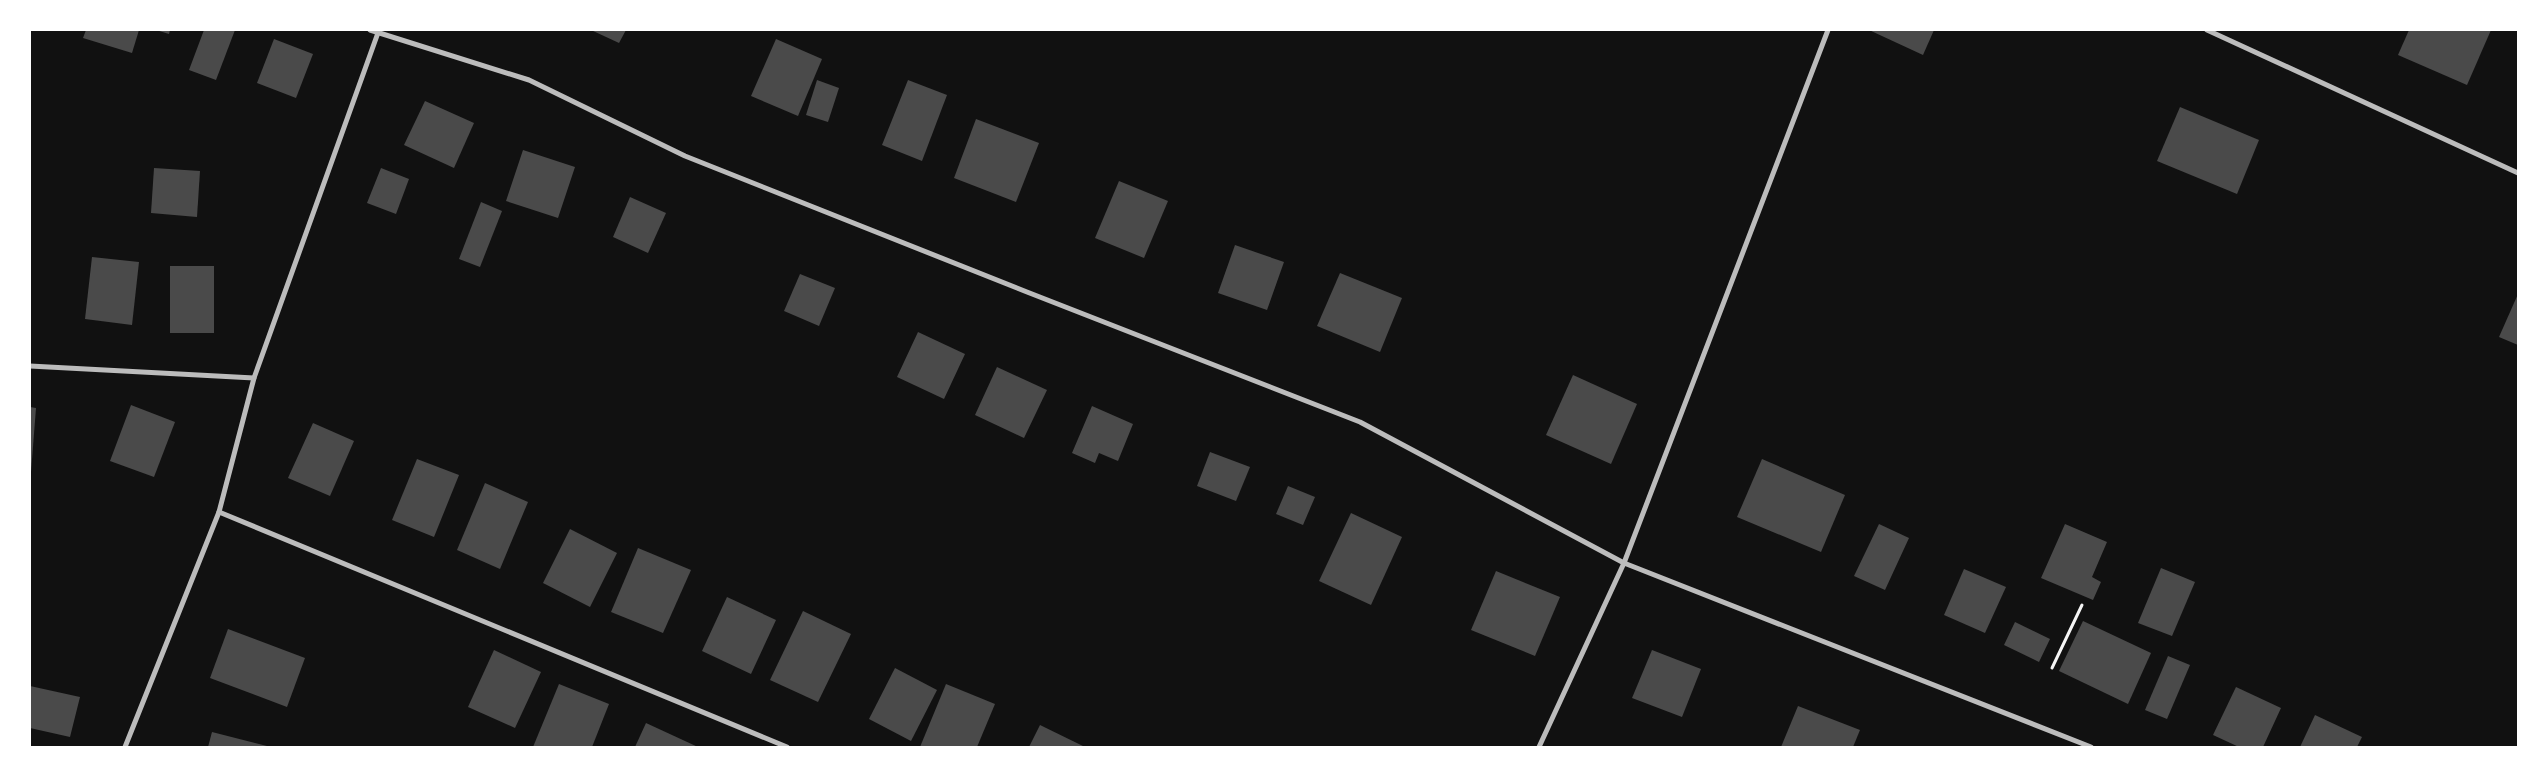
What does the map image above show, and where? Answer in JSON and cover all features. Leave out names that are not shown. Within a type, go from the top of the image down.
[{"type":"street","points":[[370,30],[529,80],[685,156],[1360,422],[1624,563],[2091,747]]},
{"type":"street","points":[[1539,747],[1624,563],[1828,30]]},
{"type":"street","points":[[2206,30],[2518,174]]},
{"type":"street","points":[[125,747],[219,512],[254,378],[379,32]]},
{"type":"street","points":[[30,366],[254,378]]},
{"type":"street","points":[[219,512],[788,747]]},
{"type":"path","points":[[2052,668],[2082,605]]},
{"type":"building","points":[[86,30],[139,30],[132,53],[83,38]]},
{"type":"building","points":[[156,30],[170,30],[169,34]]},
{"type":"building","points":[[204,30],[235,30],[216,80],[189,70]]},
{"type":"building","points":[[591,30],[626,30],[619,43]]},
{"type":"building","points":[[1869,30],[1934,30],[1923,55]]},
{"type":"building","points":[[2409,30],[2491,30],[2467,85],[2398,55]]},
{"type":"building","points":[[274,39],[313,54],[296,98],[257,83]]},
{"type":"building","points":[[776,39],[822,59],[798,116],[751,96]]},
{"type":"building","points":[[817,80],[839,88],[828,122],[806,115]]},
{"type":"building","points":[[908,80],[947,95],[922,161],[882,145]]},
{"type":"building","points":[[425,101],[474,123],[454,168],[404,145]]},
{"type":"building","points":[[2180,107],[2259,140],[2237,194],[2157,161]]},
{"type":"building","points":[[976,119],[1039,143],[1016,202],[954,178]]},
{"type":"building","points":[[523,150],[575,167],[558,218],[506,201]]},
{"type":"building","points":[[154,168],[200,171],[197,217],[151,213]]},
{"type":"building","points":[[381,168],[409,179],[396,214],[367,203]]},
{"type":"building","points":[[1119,181],[1168,201],[1144,258],[1095,238]]},
{"type":"building","points":[[630,197],[666,213],[648,253],[613,237]]},
{"type":"building","points":[[481,202],[502,211],[480,267],[459,259]]},
{"type":"building","points":[[1235,245],[1284,262],[1267,310],[1218,293]]},
{"type":"building","points":[[92,257],[139,262],[132,325],[85,319]]},
{"type":"building","points":[[170,266],[214,266],[214,333],[170,333]]},
{"type":"building","points":[[1340,273],[1402,298],[1380,352],[1317,326]]},
{"type":"building","points":[[800,274],[835,288],[819,326],[784,311]]},
{"type":"building","points":[[2518,294],[2518,345],[2499,337]]},
{"type":"building","points":[[918,332],[965,354],[944,399],[897,377]]},
{"type":"building","points":[[997,367],[1047,390],[1024,438],[975,415]]},
{"type":"building","points":[[1573,375],[1637,404],[1611,464],[1546,435]]},
{"type":"building","points":[[131,405],[175,422],[154,477],[110,461]]},
{"type":"building","points":[[1092,406],[1133,424],[1118,461],[1099,453],[1095,463],[1072,453]]},
{"type":"building","points":[[30,407],[36,408],[31,472],[30,471]]},
{"type":"building","points":[[313,423],[354,441],[330,496],[288,478]]},
{"type":"building","points":[[1210,452],[1250,467],[1236,501],[1197,486]]},
{"type":"building","points":[[417,459],[459,475],[434,537],[392,520]]},
{"type":"building","points":[[1762,459],[1845,495],[1821,552],[1737,517]]},
{"type":"building","points":[[485,483],[528,502],[500,569],[457,550]]},
{"type":"building","points":[[1288,486],[1315,497],[1303,525],[1276,514]]},
{"type":"building","points":[[1351,513],[1402,537],[1371,605],[1319,581]]},
{"type":"building","points":[[1879,524],[1909,538],[1885,590],[1854,576]]},
{"type":"building","points":[[2065,524],[2107,542],[2092,577],[2101,582],[2093,600],[2041,578]]},
{"type":"building","points":[[570,529],[617,553],[590,607],[543,583]]},
{"type":"building","points":[[638,548],[691,570],[663,633],[611,612]]},
{"type":"building","points":[[2161,568],[2195,582],[2172,636],[2138,623]]},
{"type":"building","points":[[1964,569],[2006,587],[1985,633],[1944,615]]},
{"type":"building","points":[[1496,571],[1560,597],[1535,656],[1471,630]]},
{"type":"building","points":[[727,597],[776,620],[751,674],[702,651]]},
{"type":"building","points":[[803,611],[851,634],[818,702],[770,680]]},
{"type":"building","points":[[2083,621],[2151,653],[2128,704],[2059,671]]},
{"type":"building","points":[[2015,622],[2050,639],[2039,662],[2004,645]]},
{"type":"building","points":[[228,629],[305,658],[287,707],[210,678]]},
{"type":"building","points":[[494,650],[541,672],[515,728],[468,707]]},
{"type":"building","points":[[1652,650],[1701,669],[1682,717],[1632,698]]},
{"type":"building","points":[[2168,656],[2190,665],[2167,719],[2145,710]]},
{"type":"building","points":[[895,668],[937,690],[911,741],[869,719]]},
{"type":"building","points":[[559,684],[609,704],[592,747],[533,747]]},
{"type":"building","points":[[946,684],[995,704],[977,747],[920,747]]},
{"type":"building","points":[[30,686],[80,697],[70,737],[30,728]]},
{"type":"building","points":[[2236,687],[2281,708],[2263,747],[2239,747],[2213,735]]},
{"type":"building","points":[[1798,706],[1860,730],[1853,747],[1781,747]]},
{"type":"building","points":[[2315,715],[2362,737],[2357,747],[2300,747]]},
{"type":"building","points":[[646,723],[698,747],[635,747]]},
{"type":"building","points":[[1040,725],[1085,747],[1029,747]]},
{"type":"building","points":[[212,732],[267,746],[267,747],[208,747]]}]
